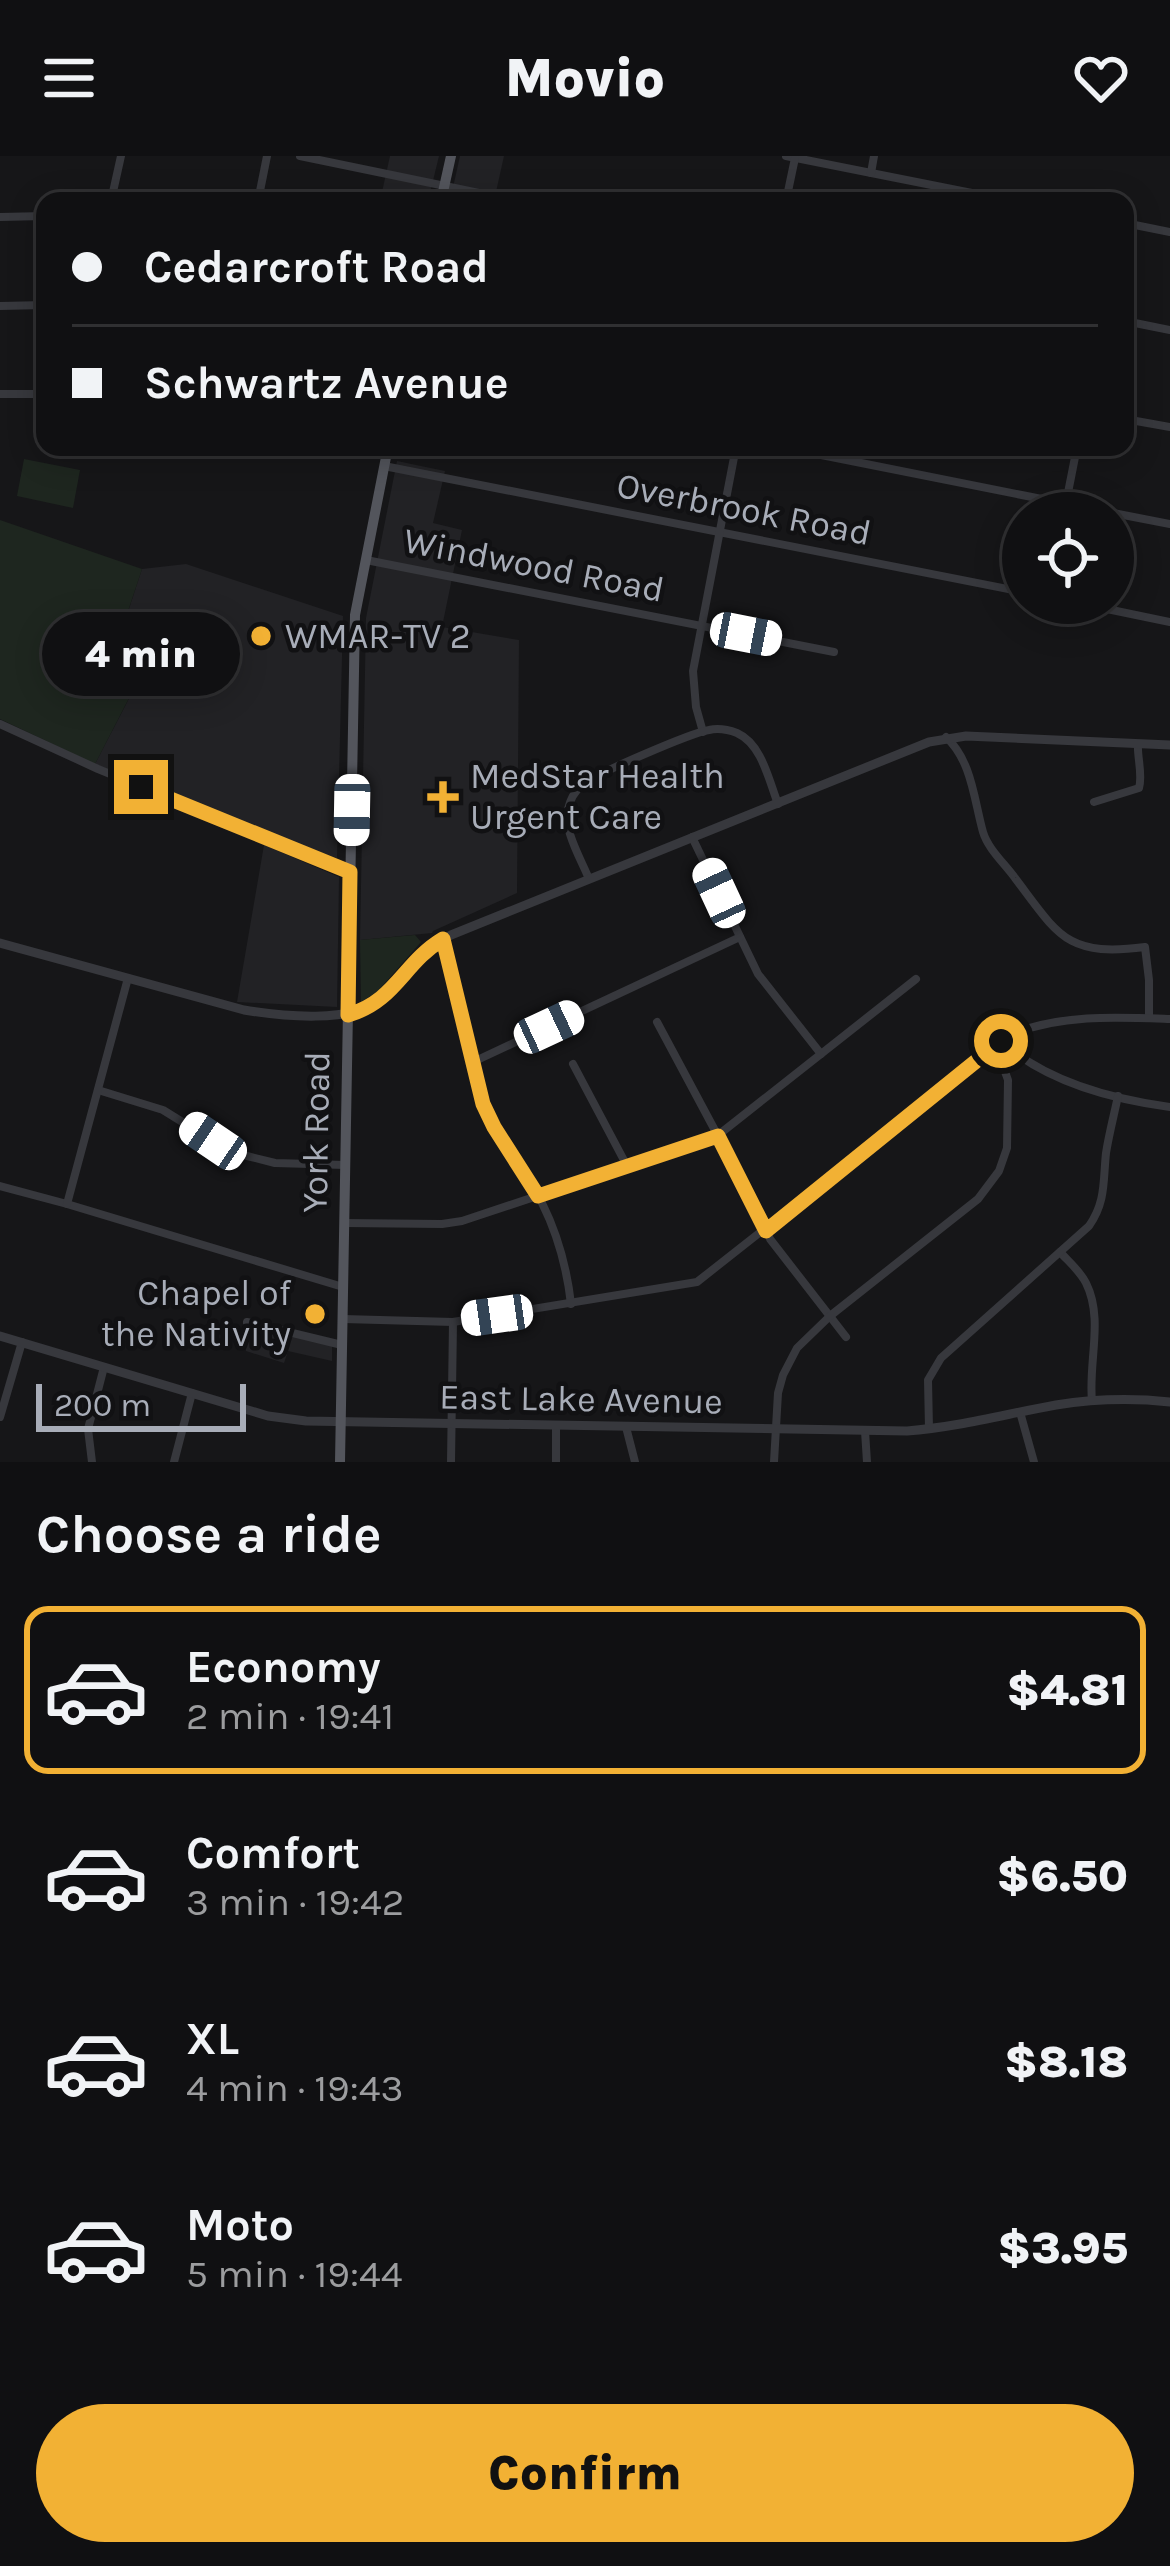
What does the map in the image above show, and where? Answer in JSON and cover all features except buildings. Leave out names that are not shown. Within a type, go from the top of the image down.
[{"type":"main road","points":[[443,192],[451,156]]},
{"type":"main road","name":"York Road","points":[[340,1462],[355,615],[385,456]]},
{"type":"street","points":[[113,192],[121,156]]},
{"type":"street","points":[[260,192],[267,156]]},
{"type":"street","points":[[300,156],[470,192]]},
{"type":"street","points":[[871,173],[874,156]]},
{"type":"street","points":[[787,192],[790,157],[967,192]]},
{"type":"street","points":[[0,217],[36,216]]},
{"type":"street","points":[[1134,225],[1170,232]]},
{"type":"street","points":[[0,306],[36,305]]},
{"type":"street","points":[[1134,323],[1170,330]]},
{"type":"street","points":[[0,394],[36,394]]},
{"type":"street","points":[[1134,421],[1170,428]]},
{"type":"street","points":[[703,732],[693,670],[734,456]]},
{"type":"street","points":[[835,456],[1002,494]]},
{"type":"street","points":[[1068,492],[1075,456]]},
{"type":"street","name":"Overbrook Road","points":[[383,466],[1002,588]]},
{"type":"street","points":[[1134,517],[1170,524]]},
{"type":"street","name":"Windwood Road","points":[[364,560],[833,652]]},
{"type":"street","points":[[1134,615],[1170,622]]},
{"type":"street","points":[[0,724],[350,872]]},
{"type":"street","points":[[589,879],[567,824],[566,812],[575,792],[595,777],[703,732],[725,730],[745,738],[761,761],[778,804]]},
{"type":"street","points":[[946,737],[966,766],[985,838],[1057,932],[1094,950],[1145,947],[1149,1018]]},
{"type":"street","points":[[0,943],[260,1013],[348,1015],[380,1001],[443,939],[946,737],[1170,745]]},
{"type":"street","points":[[1094,802],[1138,788],[1138,744]]},
{"type":"street","points":[[692,837],[765,985],[821,1054]]},
{"type":"street","points":[[473,1062],[740,937]]},
{"type":"street","points":[[443,939],[489,1118],[538,1196],[562,1252],[571,1304]]},
{"type":"street","points":[[67,1204],[128,978]]},
{"type":"street","points":[[344,1222],[447,1224],[718,1136],[916,979]]},
{"type":"street","points":[[343,1319],[453,1322],[698,1282],[1018,1031],[1070,1019],[1170,1019]]},
{"type":"street","points":[[657,1022],[770,1239],[846,1337]]},
{"type":"street","points":[[1001,1041],[1062,1081],[1170,1107]]},
{"type":"street","points":[[764,1462],[773,1458],[781,1382],[807,1336],[960,1214],[995,1177],[1007,1148],[1008,1080],[990,1050]]},
{"type":"street","points":[[573,1064],[627,1166]]},
{"type":"street","points":[[98,1090],[163,1110],[247,1156],[290,1164],[345,1165]]},
{"type":"street","points":[[929,1429],[926,1391],[940,1358],[1089,1226],[1101,1207],[1118,1096]]},
{"type":"street","points":[[0,1186],[343,1287]]},
{"type":"street","points":[[1060,1252],[1083,1278],[1095,1310],[1092,1401]]},
{"type":"street","points":[[247,1322],[342,1345]]},
{"type":"street","points":[[451,1462],[453,1322]]},
{"type":"street","name":"East Lake Avenue","points":[[0,1336],[278,1418],[341,1422],[865,1431],[929,1429],[1092,1401],[1170,1402]]},
{"type":"street","points":[[0,1417],[22,1342]]},
{"type":"street","points":[[92,1462],[90,1420],[104,1367]]},
{"type":"street","points":[[174,1462],[192,1393]]},
{"type":"street","points":[[1020,1412],[1034,1462]]},
{"type":"street","points":[[556,1425],[556,1462]]},
{"type":"street","points":[[626,1426],[634,1462]]},
{"type":"street","points":[[865,1431],[867,1462]]},
{"type":"shaded area","points":[[390,156],[439,156],[430,192],[382,192]]},
{"type":"shaded area","points":[[460,156],[504,156],[496,192],[452,192]]},
{"type":"shaded area","points":[[24,459],[80,470],[73,508],[17,496]]},
{"type":"shaded area","points":[[397,461],[445,471],[433,523],[462,530],[442,627],[519,640],[517,893],[432,933],[360,940],[366,618]]},
{"type":"shaded area","points":[[0,520],[142,569],[125,620],[162,634],[95,764],[0,719]]},
{"type":"shaded area","points":[[186,564],[343,616],[337,858],[95,764],[162,635],[125,621],[142,569]]},
{"type":"shaded area","points":[[264,845],[339,877],[337,1007],[237,1002]]},
{"type":"shaded area","points":[[415,935],[421,942],[378,991],[361,1002],[360,940]]},
{"type":"shaded area","points":[[246,1322],[332,1343],[332,1361],[288,1351],[284,1363],[246,1351]]},
{"type":"place","name":"WMAR-TV 2","points":[[261,636]]},
{"type":"place","name":"MedStar Health Urgent Care","points":[[443,797]]},
{"type":"place","name":"Chapel of the Nativity","points":[[315,1314]]},
{"type":"route","points":[[141,787],[350,872],[348,1015],[380,1001],[443,939],[483,1104],[538,1196],[718,1136],[766,1231],[1001,1041]]}]
